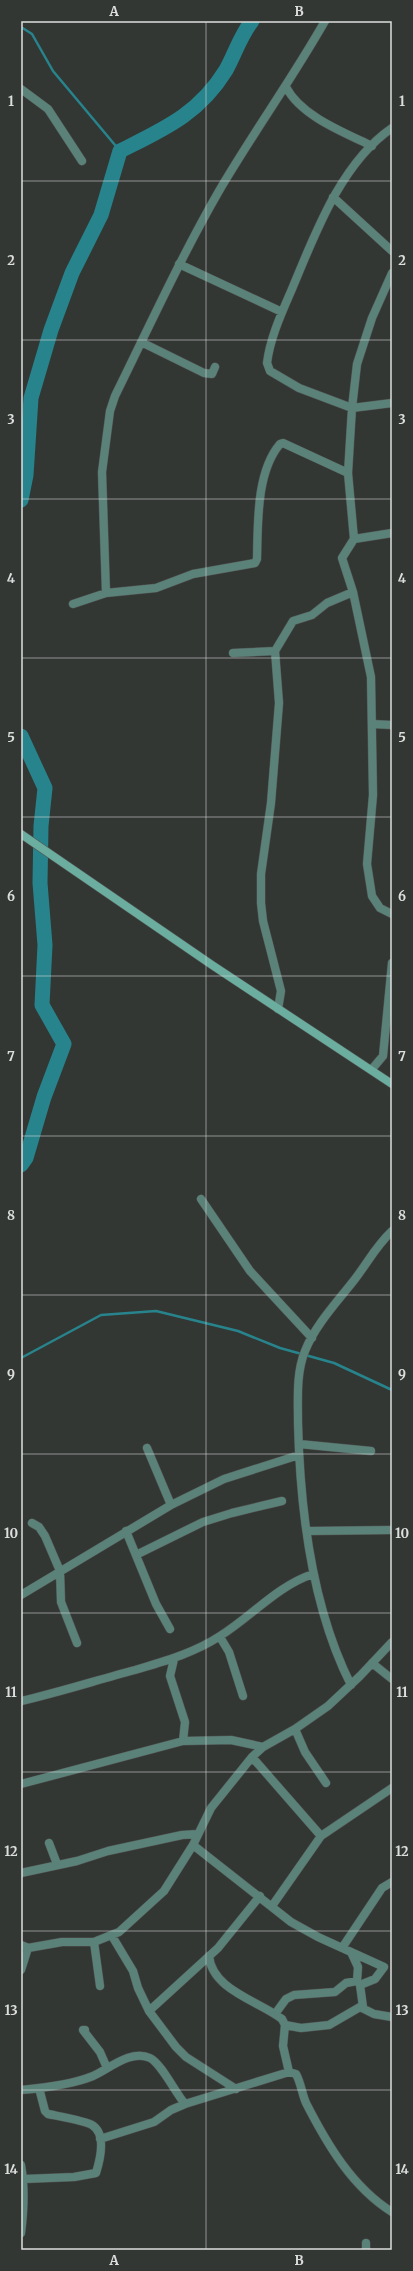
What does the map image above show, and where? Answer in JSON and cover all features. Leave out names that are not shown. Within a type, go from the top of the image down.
[{"type":"main road","points":[[21,834],[205,961],[372,1069],[392,1084]]},
{"type":"street","points":[[106,593],[101,501],[103,454],[110,411],[141,342],[179,264],[220,190],[286,87],[325,21]]},
{"type":"street","points":[[286,87],[292,97],[301,105],[336,127],[372,146]]},
{"type":"street","points":[[21,89],[48,109],[82,161]]},
{"type":"street","points":[[392,128],[372,146],[333,197],[282,312],[268,354],[267,363],[270,371],[299,388],[352,408],[392,403]]},
{"type":"street","points":[[333,197],[392,251]]},
{"type":"street","points":[[179,264],[282,312]]},
{"type":"street","points":[[392,273],[372,318],[356,364],[348,473],[354,539],[342,558],[353,592],[371,677],[373,795],[367,864],[372,896],[380,908],[392,914]]},
{"type":"street","points":[[141,342],[204,373],[212,374],[215,367]]},
{"type":"street","points":[[73,604],[106,593],[156,588],[193,574],[255,563],[257,559],[260,497],[271,457],[280,444],[283,443],[348,473]]},
{"type":"street","points":[[354,539],[392,533]]},
{"type":"street","points":[[278,1009],[281,991],[266,937],[261,902],[261,874],[271,803],[278,703],[275,651],[292,621],[312,616],[326,603],[353,592]]},
{"type":"street","points":[[233,653],[275,651]]},
{"type":"street","points":[[372,724],[392,724]]},
{"type":"street","points":[[383,1056],[392,962]]},
{"type":"street","points":[[372,1069],[383,1056],[392,1053]]},
{"type":"street","points":[[202,1199],[250,1271],[308,1345]]},
{"type":"street","points":[[351,1685],[331,1638],[313,1574],[299,1455],[298,1390],[308,1345],[359,1273],[370,1254],[392,1231]]},
{"type":"street","points":[[299,1444],[372,1450]]},
{"type":"street","points":[[147,1448],[171,1505]]},
{"type":"street","points":[[21,1595],[171,1505],[224,1479],[299,1455]]},
{"type":"street","points":[[136,1555],[203,1522],[232,1512],[282,1501]]},
{"type":"street","points":[[32,1522],[39,1527],[45,1536],[60,1571],[61,1602],[77,1643]]},
{"type":"street","points":[[308,1531],[392,1530]]},
{"type":"street","points":[[126,1531],[156,1604],[170,1629]]},
{"type":"street","points":[[21,1701],[97,1682],[174,1659],[220,1637],[299,1578],[313,1574]]},
{"type":"street","points":[[220,1637],[229,1652],[243,1696]]},
{"type":"street","points":[[21,1970],[24,1946],[62,1942],[94,1942],[119,1932],[164,1890],[193,1845],[197,1834],[211,1808],[252,1757],[262,1748],[295,1729],[328,1706],[351,1685],[392,1642]]},
{"type":"street","points":[[174,1659],[170,1676],[185,1722],[183,1741]]},
{"type":"street","points":[[372,1663],[392,1679]]},
{"type":"street","points":[[295,1729],[305,1752],[326,1783]]},
{"type":"street","points":[[21,1784],[183,1741],[231,1740],[262,1748]]},
{"type":"street","points":[[252,1757],[321,1836]]},
{"type":"street","points":[[272,1906],[321,1836],[392,1788]]},
{"type":"street","points":[[21,1873],[57,1864],[77,1861],[115,1849],[182,1835],[197,1834]]},
{"type":"street","points":[[49,1843],[57,1864]]},
{"type":"street","points":[[193,1845],[260,1896],[291,1922],[318,1937],[384,1967],[375,1979],[360,1985],[363,2007]]},
{"type":"street","points":[[342,1948],[382,1888],[392,1882]]},
{"type":"street","points":[[150,2011],[209,1956],[260,1896]]},
{"type":"street","points":[[112,1936],[133,1971],[138,1988],[159,2027],[181,2052],[236,2089]]},
{"type":"street","points":[[94,1942],[100,1986]]},
{"type":"street","points":[[275,2014],[286,1999],[294,1995],[335,1992],[346,1983],[357,1981],[358,1967],[351,1952]]},
{"type":"street","points":[[209,1956],[210,1966],[217,1977],[239,1994],[275,2014],[285,2024],[301,2028],[330,2025],[357,2008],[363,2007],[374,2014],[392,2017]]},
{"type":"street","points":[[285,2024],[283,2046],[289,2072]]},
{"type":"street","points":[[85,2030],[83,2030],[100,2052],[107,2068]]},
{"type":"street","points":[[21,2090],[39,2088],[92,2076],[124,2059],[149,2058],[155,2062],[185,2104]]},
{"type":"street","points":[[100,2139],[154,2122],[171,2110],[185,2104],[289,2072],[296,2074],[308,2107],[324,2138],[345,2169],[374,2201],[392,2212]]},
{"type":"street","points":[[24,2179],[74,2177],[96,2173],[101,2152],[98,2133],[92,2125],[48,2114],[45,2111],[39,2088]]},
{"type":"street","points":[[21,2165],[24,2179],[24,2210],[21,2233]]},
{"type":"waterway","points":[[21,500],[26,475],[31,398],[51,330],[72,273],[101,215],[120,151],[179,119],[204,98],[226,70],[241,39],[252,21]]},
{"type":"waterway","points":[[21,27],[32,34],[53,71],[120,151]]},
{"type":"waterway","points":[[21,736],[45,788],[41,826],[40,883],[45,945],[42,1005],[64,1044],[44,1097],[26,1158],[21,1165]]},
{"type":"waterway","points":[[21,1358],[101,1315],[156,1311],[238,1331],[280,1348],[334,1363],[392,1390]]}]
